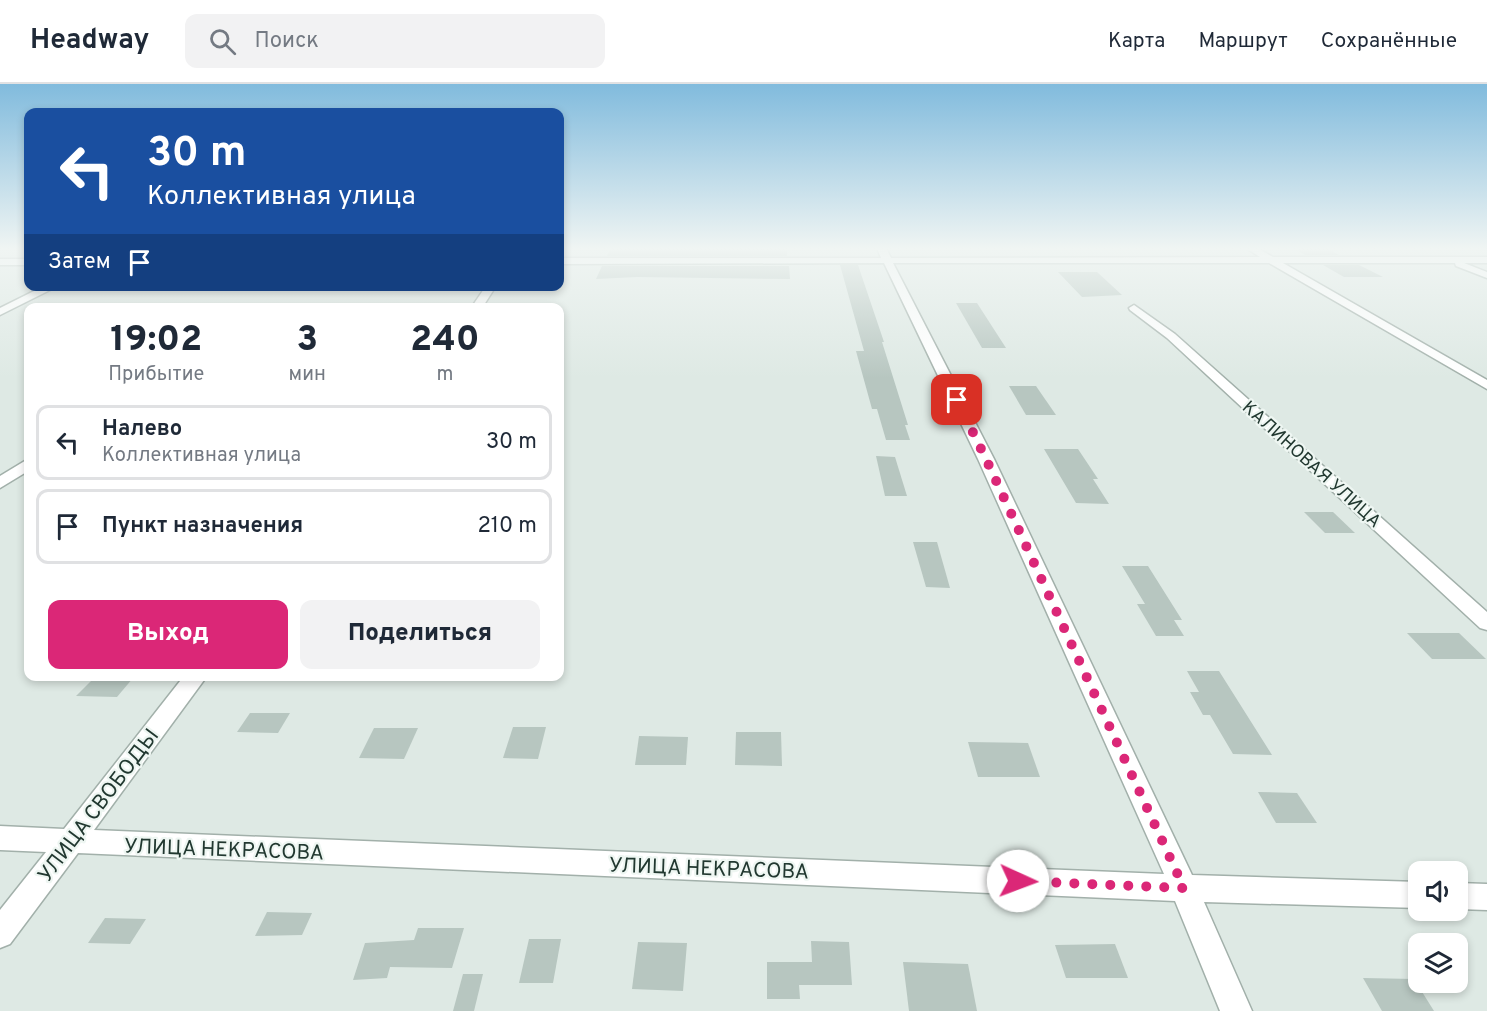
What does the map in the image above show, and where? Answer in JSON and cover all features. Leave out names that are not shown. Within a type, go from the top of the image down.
[{"type":"street","points":[[0,312],[42,291]]},
{"type":"street","points":[[902,291],[986,459],[1184,888],[1236,1011]]},
{"type":"street","points":[[1325,291],[1487,385]]},
{"type":"street","name":"КАЛИНОВАЯ УЛИЦА","points":[[1134,308],[1171,336],[1487,623]]},
{"type":"street","points":[[0,483],[24,467]]},
{"type":"street","name":"УЛИЦА СВОБОДЫ","points":[[0,934],[192,681]]},
{"type":"street","name":"УЛИЦА НЕКРАСОВА","points":[[0,838],[1184,888],[1408,895]]},
{"type":"street","points":[[1468,896],[1487,897]]},
{"type":"building","points":[[847,291],[867,291],[884,342],[882,342],[908,425],[905,425],[910,440],[886,440],[877,409],[872,409],[856,351],[864,351]]},
{"type":"building","points":[[1076,291],[1118,291],[1122,295],[1082,297]]},
{"type":"building","points":[[956,303],[977,303],[1006,348],[982,348]]},
{"type":"building","points":[[1009,386],[1036,386],[1056,415],[1026,415]]},
{"type":"building","points":[[1044,449],[1078,449],[1098,479],[1093,479],[1109,504],[1076,503]]},
{"type":"building","points":[[876,456],[895,457],[907,496],[885,496]]},
{"type":"building","points":[[1304,512],[1333,512],[1355,533],[1325,533]]},
{"type":"building","points":[[913,542],[937,542],[950,588],[926,587]]},
{"type":"building","points":[[1122,566],[1148,566],[1182,620],[1174,620],[1184,636],[1156,636],[1137,604],[1145,604]]},
{"type":"building","points":[[1407,633],[1459,633],[1486,659],[1432,659]]},
{"type":"building","points":[[1187,671],[1219,671],[1272,755],[1233,754],[1210,715],[1203,715],[1190,692],[1199,692]]},
{"type":"building","points":[[91,681],[130,681],[117,697],[76,696]]},
{"type":"building","points":[[250,713],[290,713],[278,733],[237,732]]},
{"type":"building","points":[[513,727],[546,727],[538,759],[503,758]]},
{"type":"building","points":[[374,728],[418,728],[404,759],[359,758]]},
{"type":"building","points":[[736,732],[781,732],[782,766],[735,765]]},
{"type":"building","points":[[639,736],[688,737],[686,765],[635,765]]},
{"type":"building","points":[[968,742],[1028,743],[1040,777],[978,777]]},
{"type":"building","points":[[1258,792],[1297,793],[1317,823],[1276,823]]},
{"type":"building","points":[[267,912],[312,913],[302,935],[255,936]]},
{"type":"building","points":[[105,918],[146,919],[130,944],[88,943]]},
{"type":"building","points":[[418,928],[464,928],[452,968],[390,967],[387,978],[353,980],[365,943],[414,940]]},
{"type":"building","points":[[529,939],[561,939],[553,983],[519,983]]},
{"type":"building","points":[[811,941],[849,942],[852,985],[799,985],[800,999],[767,999],[767,962],[812,962]]},
{"type":"building","points":[[638,942],[687,943],[683,991],[632,989]]},
{"type":"building","points":[[1115,944],[1128,978],[1066,978],[1055,945]]},
{"type":"building","points":[[903,962],[968,964],[977,1011],[909,1011]]},
{"type":"building","points":[[463,974],[483,974],[474,1011],[453,1011]]},
{"type":"building","points":[[1363,978],[1408,979],[1408,993],[1423,993],[1434,1011],[1382,1011]]},
{"type":"route","points":[[957,400],[1184,888],[1018,881]]}]
